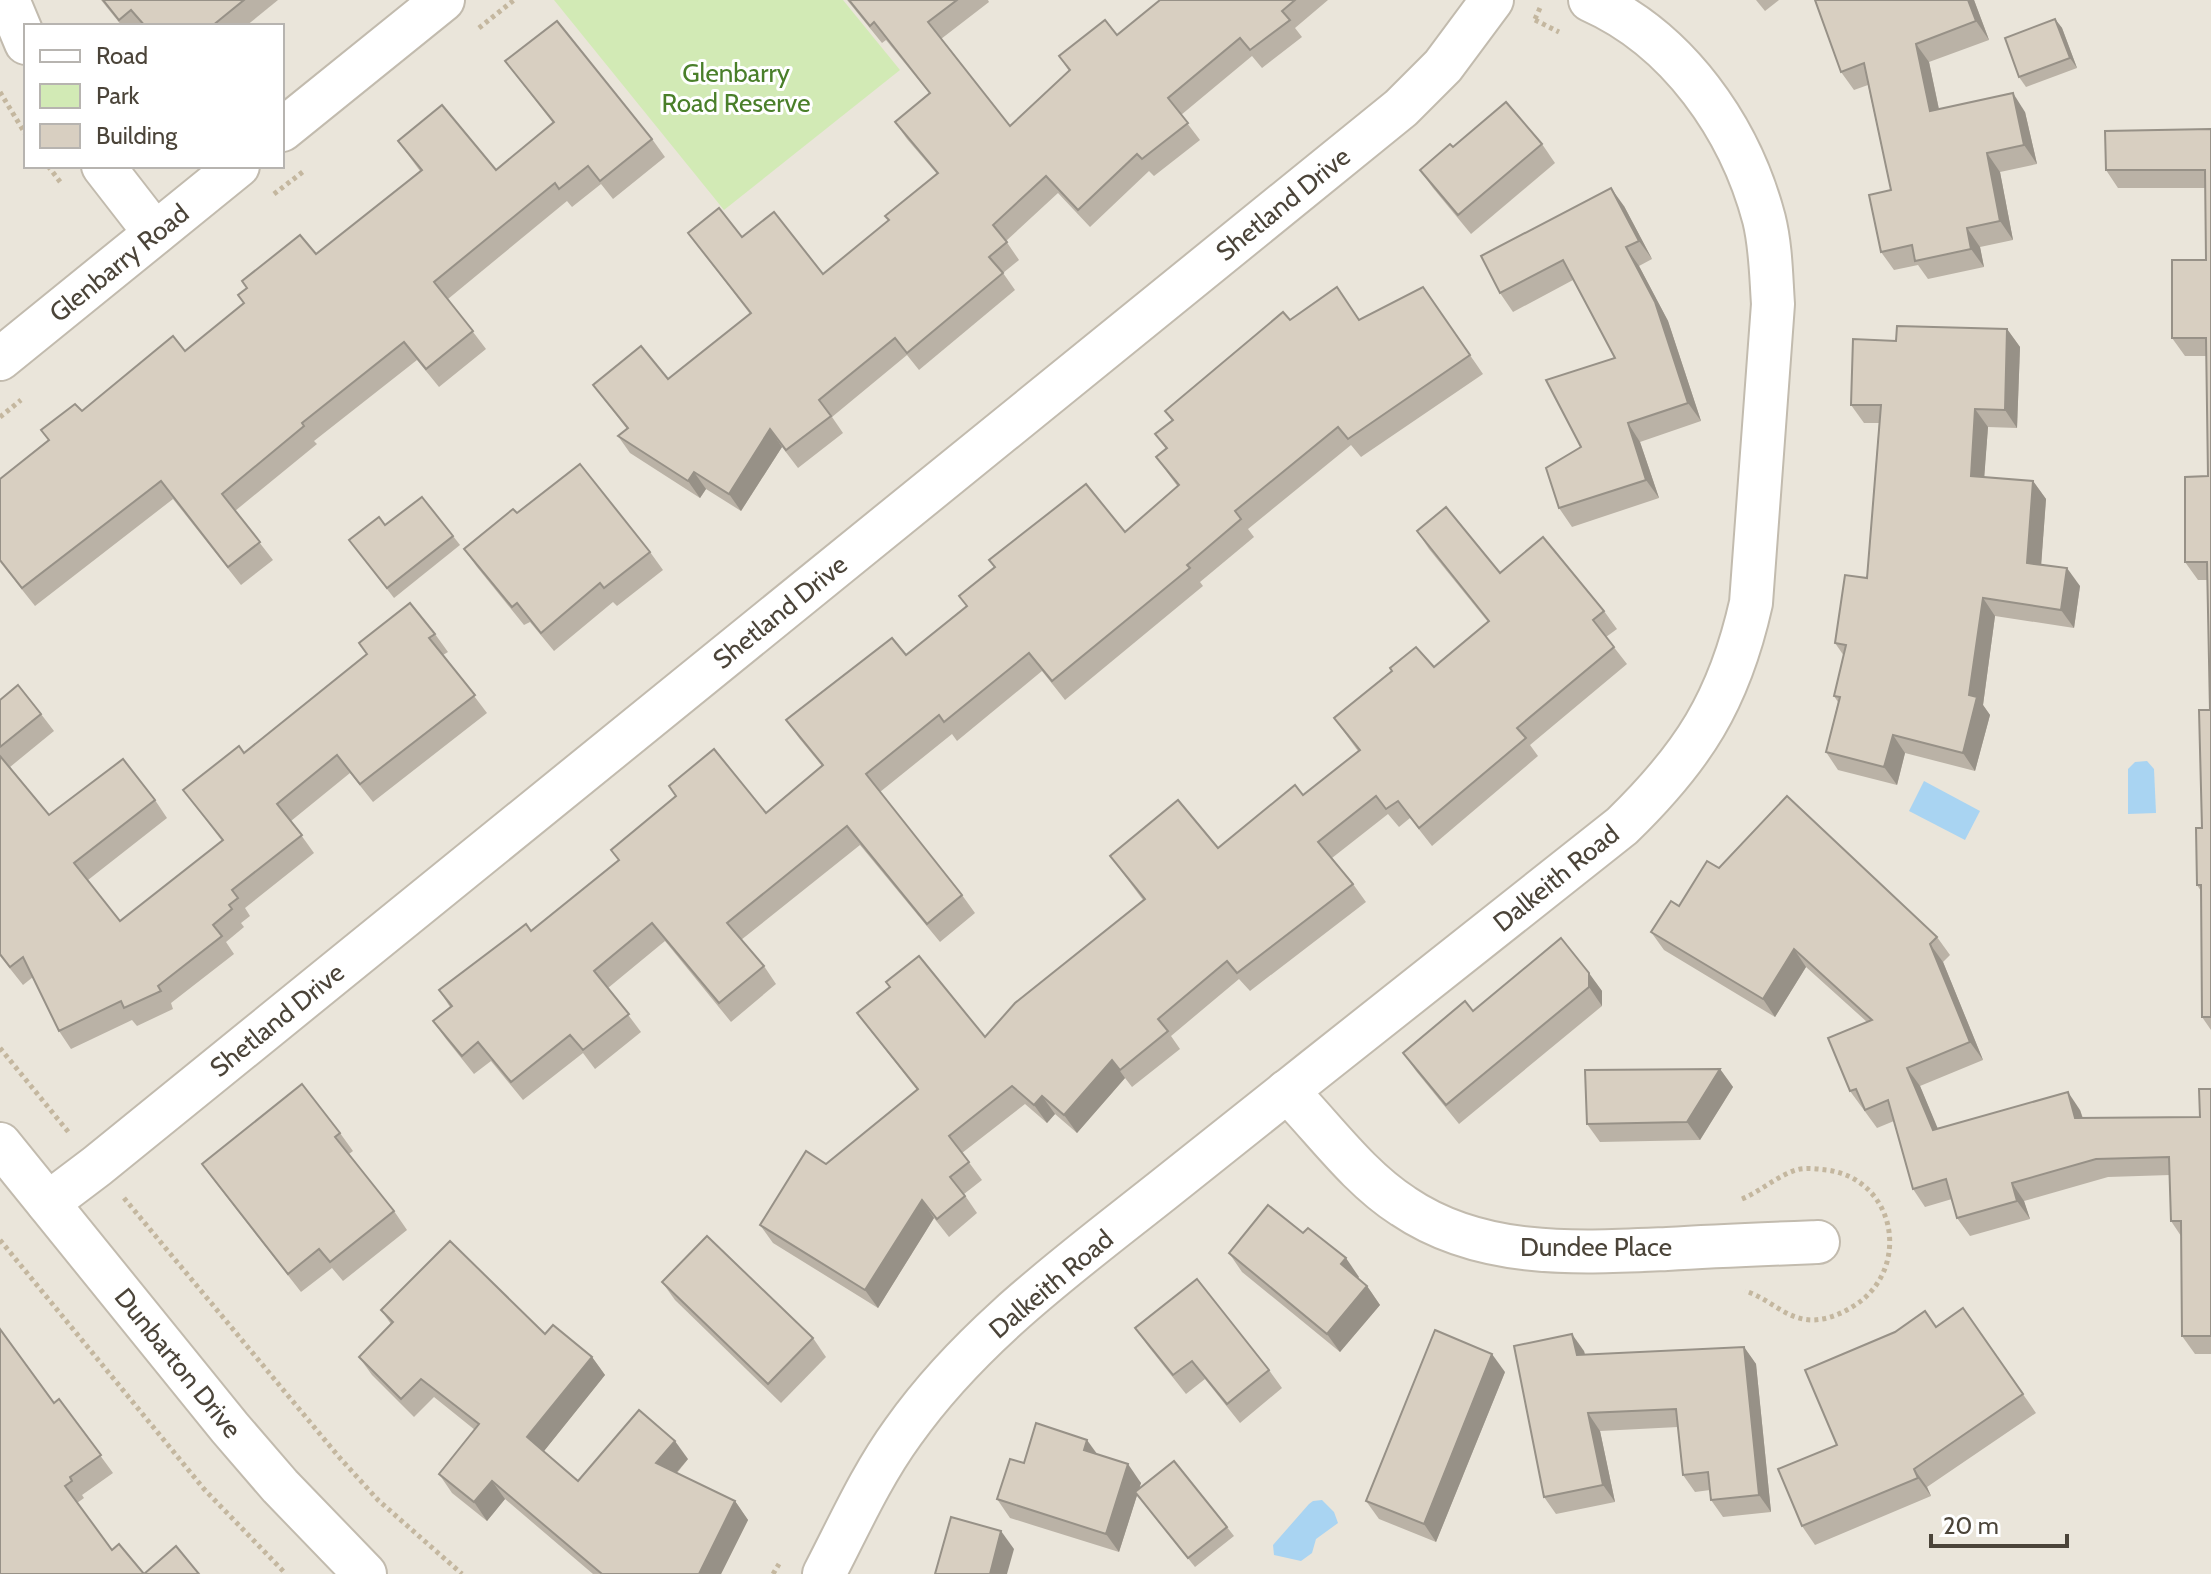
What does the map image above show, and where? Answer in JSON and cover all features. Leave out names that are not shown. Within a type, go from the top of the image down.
[{"type":"street","points":[[8,0],[24,38]]},
{"type":"street","points":[[284,128],[443,0]]},
{"type":"street","name":"Shetland Drive","points":[[48,1203],[1401,108],[1443,66],[1492,0]]},
{"type":"street","name":"Dalkeith Road","points":[[824,1574],[870,1485],[902,1432],[989,1334],[1633,815],[1684,759],[1708,724],[1727,686],[1741,649],[1751,603],[1773,304],[1765,222],[1754,184],[1737,147],[1697,85],[1669,53],[1634,25],[1590,0]]},
{"type":"street","points":[[105,168],[155,233]]},
{"type":"street","name":"Glenbarry Road","points":[[0,359],[236,168]]},
{"type":"street","name":"Dundee Place","points":[[1287,1091],[1380,1190],[1432,1224],[1466,1237],[1509,1247],[1555,1252],[1818,1242]]},
{"type":"street","name":"Dunbarton Drive","points":[[0,1144],[230,1428],[280,1486],[365,1574]]},
{"type":"path","points":[[1540,8],[1535,20],[1571,39]]},
{"type":"path","points":[[0,92],[24,132]]},
{"type":"path","points":[[0,1048],[68,1133]]},
{"type":"path","points":[[126,1200],[359,1479],[378,1500],[462,1574]]},
{"type":"path","points":[[0,1240],[204,1489],[286,1574]]},
{"type":"path","points":[[773,1574],[780,1562]]},
{"type":"shaded area","points":[[0,0],[2211,0],[2211,1574],[0,1574]]},
{"type":"green space","name":"Glenbarry Road Reserve","points":[[554,0],[843,0],[900,70],[724,210]]},
{"type":"water","points":[[2147,761],[2154,769],[2156,813],[2128,814],[2128,769],[2135,762]]},
{"type":"water","points":[[1924,781],[1980,811],[1965,840],[1909,811]]},
{"type":"water","points":[[1322,1500],[1334,1512],[1338,1523],[1316,1539],[1312,1553],[1301,1561],[1274,1555],[1273,1545],[1309,1504]]},
{"type":"building","points":[[103,0],[244,0],[214,24],[143,24],[131,10],[119,20]]},
{"type":"building","points":[[849,0],[957,0],[928,22],[1010,126],[1070,70],[1059,56],[1105,20],[1117,35],[1160,0],[1295,0],[1282,11],[1290,20],[1250,50],[1240,38],[1168,98],[1188,123],[1142,159],[1137,154],[1078,210],[1046,176],[993,225],[1007,242],[989,257],[1003,273],[907,353],[895,338],[819,400],[831,416],[786,450],[770,429],[729,494],[694,472],[688,481],[618,436],[628,428],[593,385],[641,346],[668,379],[751,313],[688,233],[719,208],[742,237],[774,212],[823,274],[889,220],[885,216],[938,173],[895,122],[930,93],[874,22],[870,26]]},
{"type":"building","points":[[1815,0],[1968,0],[1976,21],[1916,44],[1930,111],[2013,93],[2024,145],[1987,153],[2000,221],[1967,228],[1971,249],[1915,261],[1912,245],[1881,252],[1869,195],[1891,190],[1864,63],[1841,72]]},
{"type":"building","points":[[2055,19],[2070,58],[2019,77],[2005,38]]},
{"type":"building","points":[[557,21],[652,139],[600,181],[588,166],[559,189],[555,183],[434,282],[473,331],[426,369],[404,342],[302,423],[304,426],[222,494],[260,542],[228,567],[161,481],[22,588],[0,560],[0,479],[49,440],[41,430],[75,404],[82,411],[173,336],[185,351],[244,303],[238,295],[247,288],[242,281],[300,235],[316,254],[422,170],[398,141],[442,105],[496,170],[554,122],[505,61]]},
{"type":"building","points":[[1506,102],[1542,144],[1458,215],[1420,170],[1450,144],[1453,147]]},
{"type":"building","points":[[2211,129],[2211,1017],[2202,1017],[2201,885],[2197,885],[2196,828],[2202,828],[2199,710],[2210,710],[2207,562],[2185,562],[2185,477],[2208,476],[2206,338],[2172,338],[2172,260],[2206,260],[2205,170],[2106,170],[2105,131]]},
{"type":"building","points":[[1611,188],[1639,241],[1626,247],[1655,302],[1688,403],[1628,423],[1646,480],[1559,508],[1546,468],[1581,447],[1546,380],[1615,358],[1563,260],[1500,293],[1481,256]]},
{"type":"building","points":[[1337,287],[1359,320],[1423,287],[1470,355],[1348,439],[1338,427],[1235,511],[1241,519],[1187,565],[1190,568],[1052,681],[1029,653],[944,722],[939,715],[866,774],[962,895],[927,924],[847,826],[727,923],[764,966],[719,1003],[652,923],[594,971],[629,1014],[583,1050],[570,1035],[511,1082],[478,1042],[462,1056],[433,1021],[452,1006],[439,990],[526,924],[531,931],[619,860],[611,850],[676,796],[669,786],[714,749],[766,813],[823,765],[786,720],[892,638],[906,655],[967,606],[959,596],[995,567],[989,560],[1086,484],[1125,532],[1179,485],[1156,457],[1167,448],[1155,434],[1173,420],[1165,411],[1283,312],[1290,320]]},
{"type":"building","points":[[1897,326],[2007,329],[2005,410],[1975,409],[1971,476],[2033,481],[2027,563],[2067,568],[2061,610],[1983,598],[1969,695],[1977,697],[1963,753],[1893,735],[1884,767],[1826,752],[1840,697],[1834,696],[1846,645],[1835,643],[1845,575],[1867,578],[1881,405],[1851,405],[1853,339],[1896,341]]},
{"type":"building","points":[[580,464],[650,552],[604,588],[600,583],[541,633],[517,603],[512,607],[464,549],[513,509],[517,513]]},
{"type":"building","points":[[422,497],[453,536],[387,588],[349,540],[379,517],[385,525]]},
{"type":"building","points":[[1446,507],[1500,573],[1543,537],[1604,611],[1593,620],[1614,647],[1517,728],[1526,738],[1419,828],[1398,801],[1386,809],[1376,796],[1318,842],[1353,884],[1237,973],[1227,961],[1158,1019],[1168,1031],[1120,1070],[1112,1060],[1064,1115],[1042,1096],[1034,1105],[1012,1086],[949,1136],[969,1162],[950,1177],[965,1196],[937,1219],[922,1200],[865,1290],[760,1225],[806,1151],[826,1164],[918,1089],[857,1013],[890,987],[886,982],[919,956],[985,1037],[1015,1003],[1145,899],[1110,856],[1178,800],[1218,848],[1295,785],[1303,795],[1360,750],[1334,718],[1392,671],[1390,668],[1416,647],[1434,667],[1489,621],[1417,531]]},
{"type":"building","points":[[410,603],[435,634],[429,638],[475,695],[360,784],[337,755],[277,804],[302,835],[232,890],[238,898],[229,905],[232,909],[213,925],[222,936],[158,986],[161,991],[124,1008],[121,1001],[59,1031],[23,957],[10,967],[0,954],[0,756],[49,815],[123,759],[155,800],[74,863],[120,921],[223,840],[183,790],[239,746],[244,753],[367,654],[359,643]]},
{"type":"building","points":[[18,685],[41,714],[0,747],[0,700]]},
{"type":"building","points":[[1787,796],[1937,937],[1930,944],[1970,1042],[1907,1068],[1933,1130],[2068,1092],[2075,1118],[2200,1117],[2199,1089],[2211,1089],[2211,1336],[2182,1336],[2181,1221],[2171,1221],[2169,1157],[2096,1159],[2012,1183],[2017,1201],[1957,1218],[1946,1179],[1913,1189],[1888,1100],[1865,1110],[1856,1089],[1850,1091],[1828,1038],[1872,1020],[1794,949],[1763,999],[1651,932],[1671,901],[1679,906],[1707,861],[1719,868]]},
{"type":"building","points":[[1561,938],[1589,973],[1589,987],[1446,1105],[1403,1053],[1465,1001],[1473,1011]]},
{"type":"building","points":[[1720,1069],[1687,1122],[1587,1124],[1585,1070]]},
{"type":"building","points":[[302,1084],[340,1133],[335,1137],[394,1211],[330,1262],[319,1249],[288,1274],[202,1164]]},
{"type":"building","points":[[1268,1205],[1303,1233],[1308,1228],[1346,1258],[1341,1264],[1367,1286],[1327,1334],[1229,1253]]},
{"type":"building","points":[[707,1236],[813,1338],[768,1384],[662,1282]]},
{"type":"building","points":[[450,1241],[545,1334],[553,1325],[592,1357],[527,1437],[578,1481],[639,1410],[675,1441],[656,1463],[735,1501],[699,1574],[602,1574],[492,1481],[474,1502],[439,1474],[479,1424],[421,1379],[401,1399],[359,1357],[393,1322],[381,1310]]},
{"type":"building","points":[[1197,1279],[1269,1370],[1227,1404],[1192,1361],[1173,1375],[1135,1328]]},
{"type":"building","points":[[1963,1308],[2023,1394],[1914,1469],[1918,1478],[1802,1526],[1778,1469],[1837,1445],[1805,1370],[1895,1332],[1925,1311],[1936,1327]]},
{"type":"building","points":[[0,1329],[54,1403],[59,1399],[101,1455],[70,1477],[72,1481],[65,1486],[112,1550],[119,1544],[144,1574],[0,1574]]},
{"type":"building","points":[[1435,1330],[1492,1354],[1424,1524],[1366,1501]]},
{"type":"building","points":[[1572,1334],[1577,1355],[1744,1347],[1759,1495],[1711,1500],[1708,1472],[1683,1475],[1676,1409],[1588,1413],[1603,1485],[1544,1497],[1514,1346]]},
{"type":"building","points":[[1036,1423],[1087,1440],[1084,1450],[1128,1464],[1106,1534],[997,1499],[1010,1459],[1024,1463]]},
{"type":"building","points":[[1174,1461],[1227,1527],[1188,1558],[1135,1492]]},
{"type":"building","points":[[951,1517],[1001,1531],[990,1574],[935,1574]]},
{"type":"building","points":[[176,1546],[199,1574],[144,1574]]}]
